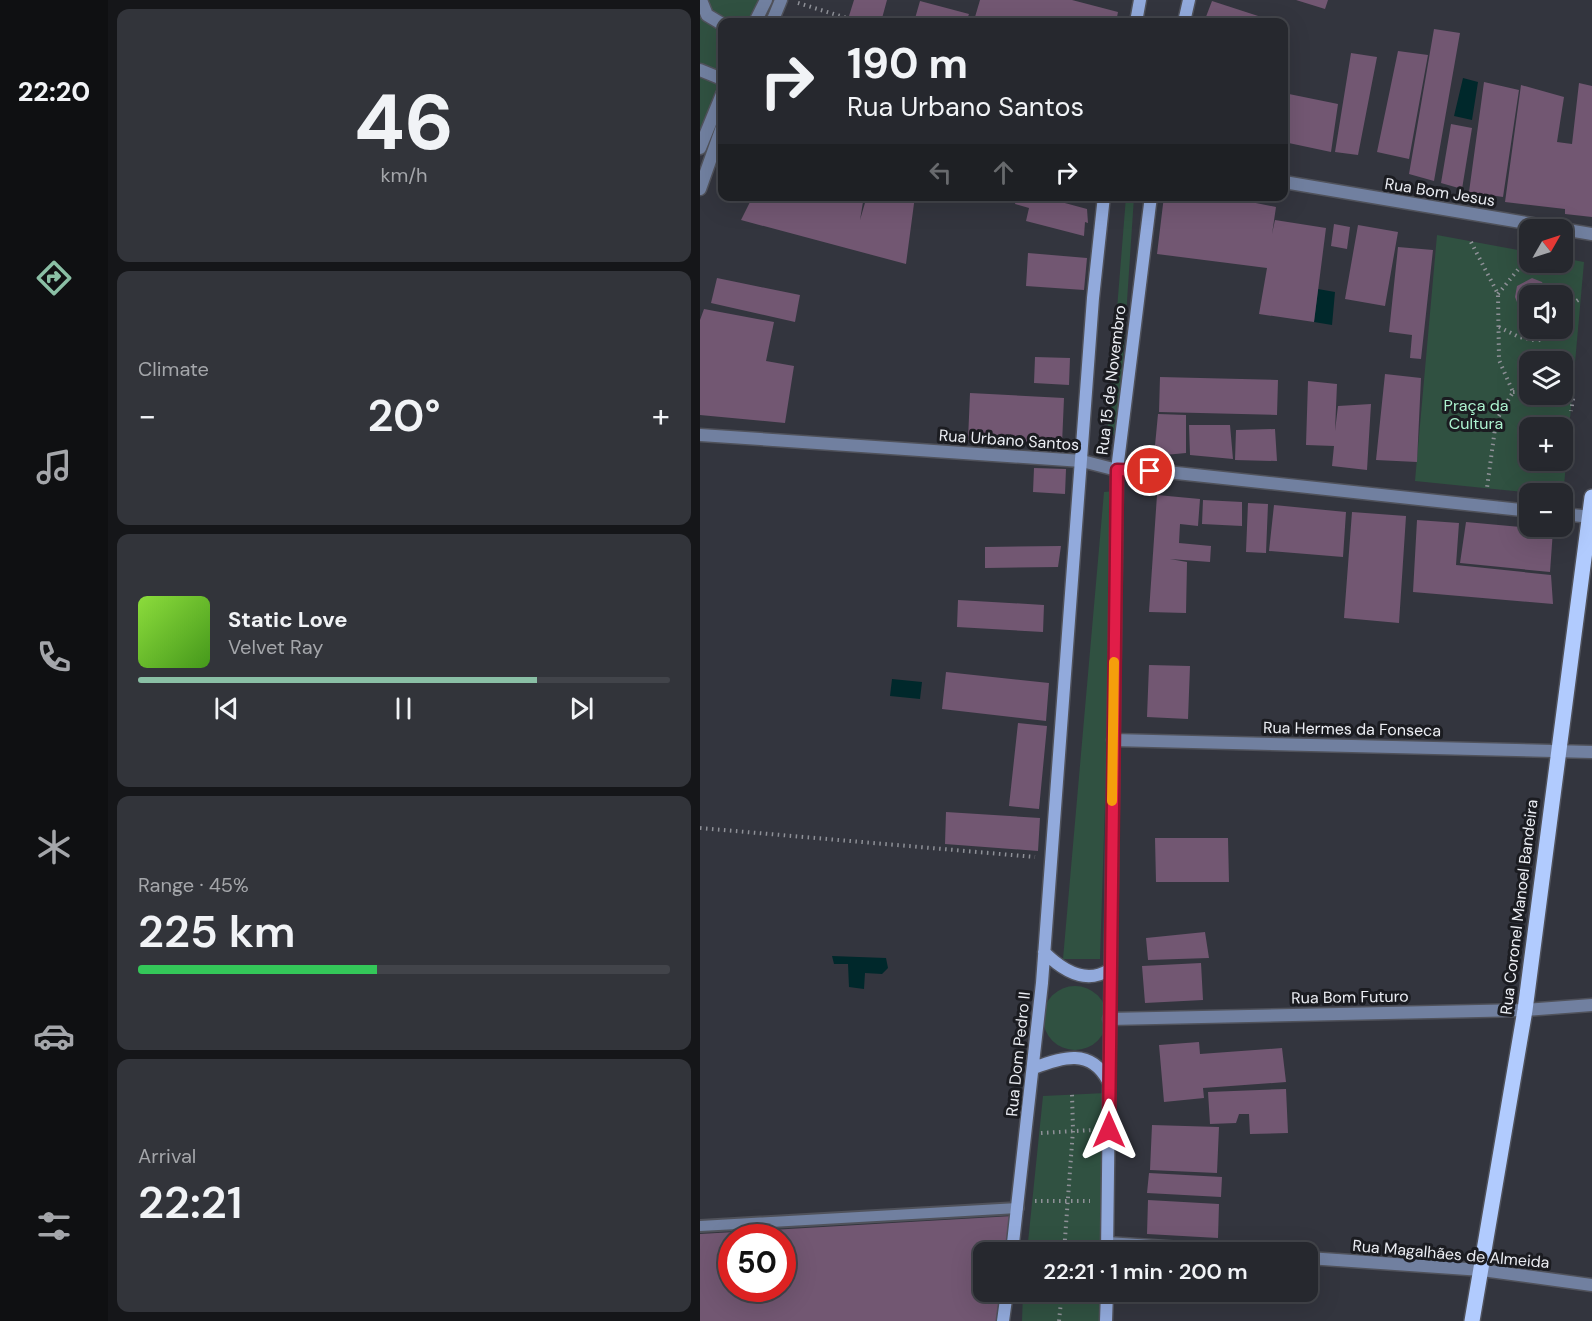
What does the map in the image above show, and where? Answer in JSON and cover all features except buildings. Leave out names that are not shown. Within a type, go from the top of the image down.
[{"type":"main road","points":[[1137,18],[1140,0]]},
{"type":"main road","points":[[1185,18],[1189,0]]},
{"type":"main road","name":"Rua 15 de Novembro","points":[[1051,859],[1093,298],[1103,201]]},
{"type":"main road","name":"Rua 15 de Novembro","points":[[1108,1242],[1109,970],[1117,470],[1149,201]]},
{"type":"main road","name":"Rua Coronel Manoel Bandeira","points":[[1472,1321],[1525,1010],[1591,497]]},
{"type":"main road","name":"Rua Dom Pedro II","points":[[1013,1242],[1033,1068],[1051,859]]},
{"type":"main road","points":[[1044,952],[1060,968],[1084,977],[1098,977],[1109,970]]},
{"type":"main road","points":[[1033,1068],[1062,1057],[1084,1059],[1102,1070],[1109,1082]]},
{"type":"main road","points":[[1003,1321],[1006,1302]]},
{"type":"main road","points":[[1106,1321],[1107,1302]]},
{"type":"street","points":[[701,0],[707,15],[718,22]]},
{"type":"street","points":[[757,18],[766,0]]},
{"type":"street","points":[[774,18],[781,0]]},
{"type":"street","points":[[700,70],[718,77]]},
{"type":"street","points":[[700,148],[718,104]]},
{"type":"street","points":[[700,189],[718,138]]},
{"type":"street","name":"Rua Bom Jesus","points":[[1288,183],[1591,234]]},
{"type":"street","name":"Rua Urbano Santos","points":[[700,435],[1082,461],[1117,470],[1167,472],[1519,510]]},
{"type":"street","points":[[1573,515],[1590,517]]},
{"type":"street","name":"Rua Hermes da Fonseca","points":[[1113,740],[1591,752]]},
{"type":"street","name":"Rua Bom Futuro","points":[[1109,1019],[1525,1010],[1591,1005]]},
{"type":"street","name":"Rua Magalhães de Almeida","points":[[1318,1259],[1482,1270],[1591,1285]]},
{"type":"lane","points":[[700,1226],[1018,1208]]},
{"type":"path","points":[[789,0],[847,18]]},
{"type":"path","points":[[1471,242],[1498,294],[1499,360],[1513,392]]},
{"type":"path","points":[[1498,294],[1519,268]]},
{"type":"path","points":[[1573,303],[1581,298]]},
{"type":"path","points":[[1499,327],[1519,337]]},
{"type":"path","points":[[1513,392],[1519,392]]},
{"type":"path","points":[[1487,488],[1496,421],[1513,392]]},
{"type":"path","points":[[1571,411],[1572,405]]},
{"type":"path","points":[[700,828],[1051,859]]},
{"type":"path","points":[[1064,1242],[1073,1130],[1072,1094]]},
{"type":"path","points":[[1039,1134],[1095,1130]]},
{"type":"path","points":[[1033,1201],[1066,1199],[1096,1201]]},
{"type":"path","points":[[1059,1321],[1061,1302]]},
{"type":"green space","points":[[700,0],[766,0],[757,18],[718,18],[718,104],[700,148]]},
{"type":"green space","points":[[1126,201],[1134,201],[1118,435],[1107,434]]},
{"type":"green space","name":"Praça da Cultura","points":[[1437,235],[1519,250],[1519,273],[1573,273],[1573,260],[1584,262],[1573,385],[1573,351],[1519,351],[1519,405],[1571,405],[1570,417],[1519,417],[1519,471],[1565,471],[1564,483],[1519,483],[1519,491],[1415,481]]},
{"type":"green space","points":[[1115,491],[1100,959],[1063,959],[1104,492]]},
{"type":"green space","points":[[1075,986],[1093,992],[1101,1000],[1107,1018],[1101,1036],[1093,1044],[1075,1050],[1057,1044],[1049,1036],[1043,1018],[1049,1000],[1057,992]]},
{"type":"green space","points":[[1106,1093],[1106,1242],[1028,1242],[1043,1096]]},
{"type":"green space","points":[[1023,1302],[1106,1302],[1106,1321],[1022,1321]]},
{"type":"shaded area","points":[[1463,78],[1478,82],[1472,120],[1454,116]]},
{"type":"shaded area","points":[[1318,289],[1335,292],[1332,325],[1314,322]]},
{"type":"shaded area","points":[[892,679],[922,682],[920,699],[890,696]]},
{"type":"shaded area","points":[[832,956],[886,958],[888,968],[882,974],[865,973],[864,989],[849,987],[848,964],[834,964]]},
{"type":"slow traffic","points":[[1112,801],[1114,662]]},
{"type":"route","points":[[1109,1130],[1117,470],[1150,471]]}]
